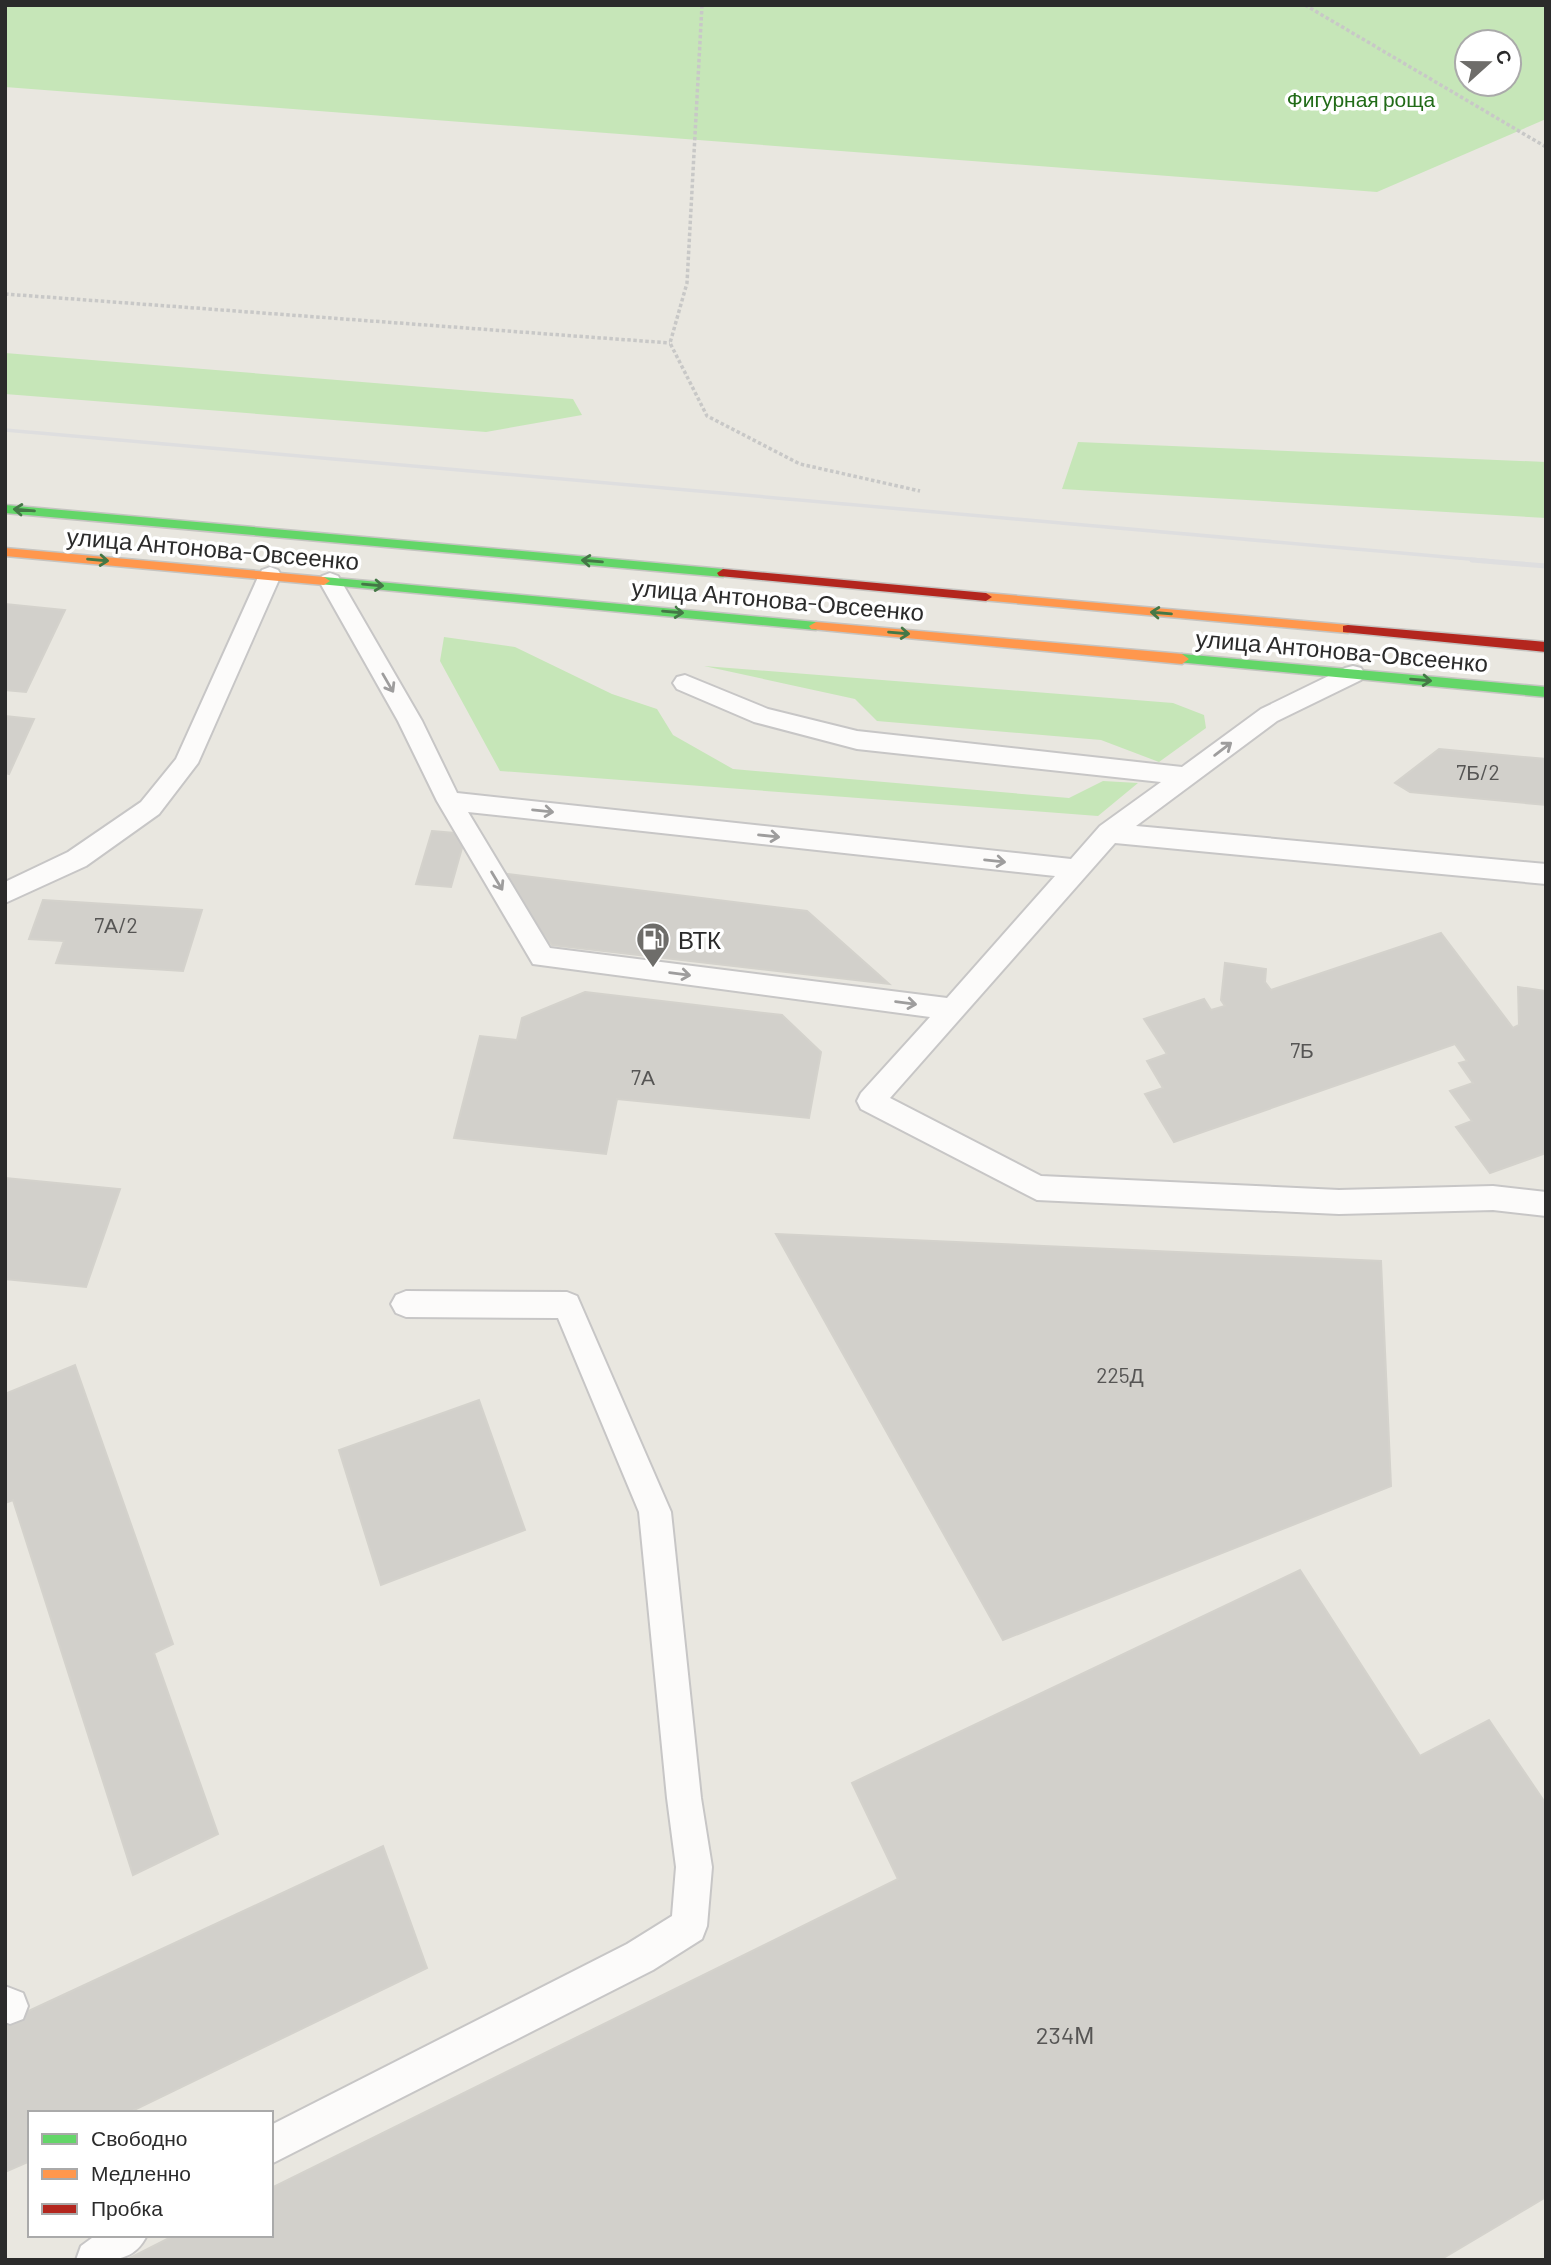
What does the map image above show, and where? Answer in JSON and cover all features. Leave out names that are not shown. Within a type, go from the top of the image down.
[{"type":"highway","name":"улица Антонова-Овсеенко","points":[[5,509],[1546,647]]},
{"type":"highway","name":"улица Антонова-Овсеенко","points":[[5,552],[1546,692]]},
{"type":"lane","points":[[5,893],[77,859],[150,808],[186,763],[270,575]]},
{"type":"lane","points":[[331,581],[410,721],[449,801],[542,957],[953,1009]]},
{"type":"lane","points":[[1353,674],[1269,715],[1109,833],[871,1101],[1037,1188],[1339,1202],[1493,1198],[1546,1204]]},
{"type":"lane","points":[[685,683],[762,716],[858,740],[1187,776]]},
{"type":"lane","points":[[449,801],[1077,869]]},
{"type":"lane","points":[[1109,833],[1546,874]]},
{"type":"lane","points":[[273,2144],[640,1958],[689,1926],[694,1867],[684,1798],[655,1512],[566,1305],[406,1304]]},
{"type":"lane","points":[[95,2260],[125,2237]]},
{"type":"path","points":[[702,5],[687,283],[670,343],[707,416],[800,464],[920,491]]},
{"type":"path","points":[[1304,5],[1546,147]]},
{"type":"path","points":[[5,294],[670,343]]},
{"type":"green space","name":"Фигурная роща","points":[[5,5],[1546,5],[1546,119],[1377,192],[5,87]]},
{"type":"green space","points":[[5,353],[573,399],[582,415],[486,432],[5,394]]},
{"type":"green space","points":[[1078,442],[1546,462],[1546,518],[1062,489]]},
{"type":"green space","points":[[444,637],[515,647],[612,694],[657,709],[673,735],[733,769],[1069,798],[1103,781],[1138,783],[1098,816],[500,771],[440,661]]},
{"type":"green space","points":[[704,666],[1173,703],[1204,715],[1206,728],[1159,762],[1101,740],[877,721],[855,699]]},
{"type":"building","points":[[5,604],[65,610],[26,692],[5,690]]},
{"type":"building","points":[[5,716],[34,719],[9,774],[5,773]]},
{"type":"building","points":[[1439,749],[1546,759],[1546,805],[1410,792],[1395,783]]},
{"type":"building","points":[[432,831],[466,834],[451,887],[416,884]]},
{"type":"building","points":[[491,872],[807,911],[889,984],[552,945]]},
{"type":"building","points":[[43,900],[202,910],[183,971],[56,963],[64,941],[29,939]]},
{"type":"building","points":[[1441,933],[1513,1028],[1519,1025],[1518,987],[1546,991],[1546,1153],[1490,1173],[1456,1127],[1472,1121],[1450,1091],[1473,1083],[1459,1063],[1467,1061],[1455,1044],[1174,1142],[1145,1094],[1163,1088],[1147,1061],[1167,1054],[1144,1019],[1204,999],[1211,1010],[1225,1006],[1221,1000],[1225,963],[1266,969],[1265,982],[1271,990]]},
{"type":"building","points":[[585,992],[782,1015],[821,1052],[809,1118],[617,1099],[606,1154],[454,1138],[480,1036],[517,1040],[522,1018]]},
{"type":"building","points":[[5,1178],[120,1189],[86,1287],[5,1279]]},
{"type":"building","points":[[776,1234],[1381,1261],[1391,1486],[1003,1640]]},
{"type":"building","points":[[75,1365],[173,1644],[154,1653],[218,1834],[133,1875],[13,1500],[5,1503],[5,1394]]},
{"type":"building","points":[[479,1400],[525,1530],[381,1585],[339,1450]]},
{"type":"building","points":[[1300,1570],[1420,1756],[1489,1720],[1546,1804],[1546,2197],[1440,2260],[126,2260],[171,2237],[273,2237],[273,2187],[898,1879],[852,1783]]},
{"type":"building","points":[[383,1846],[427,1968],[132,2111],[28,2111],[28,2162],[5,2172],[5,2022]]},
{"type":"railway","points":[[5,430],[1492,561]]},
{"type":"railway","points":[[1472,560],[1546,566]]},
{"type":"traffic: fast","points":[[5,509],[723,573]]},
{"type":"traffic: fast","points":[[324,581],[816,626]]},
{"type":"traffic: fast","points":[[1182,659],[1546,692]]},
{"type":"traffic: slow","points":[[5,552],[324,581]]},
{"type":"traffic: slow","points":[[986,597],[1348,629]]},
{"type":"traffic: slow","points":[[816,626],[1182,659]]},
{"type":"traffic: jam","points":[[723,573],[986,597]]},
{"type":"traffic: jam","points":[[1348,629],[1546,647]]},
{"type":"place","name":"ВТК","points":[[653,969]]}]
